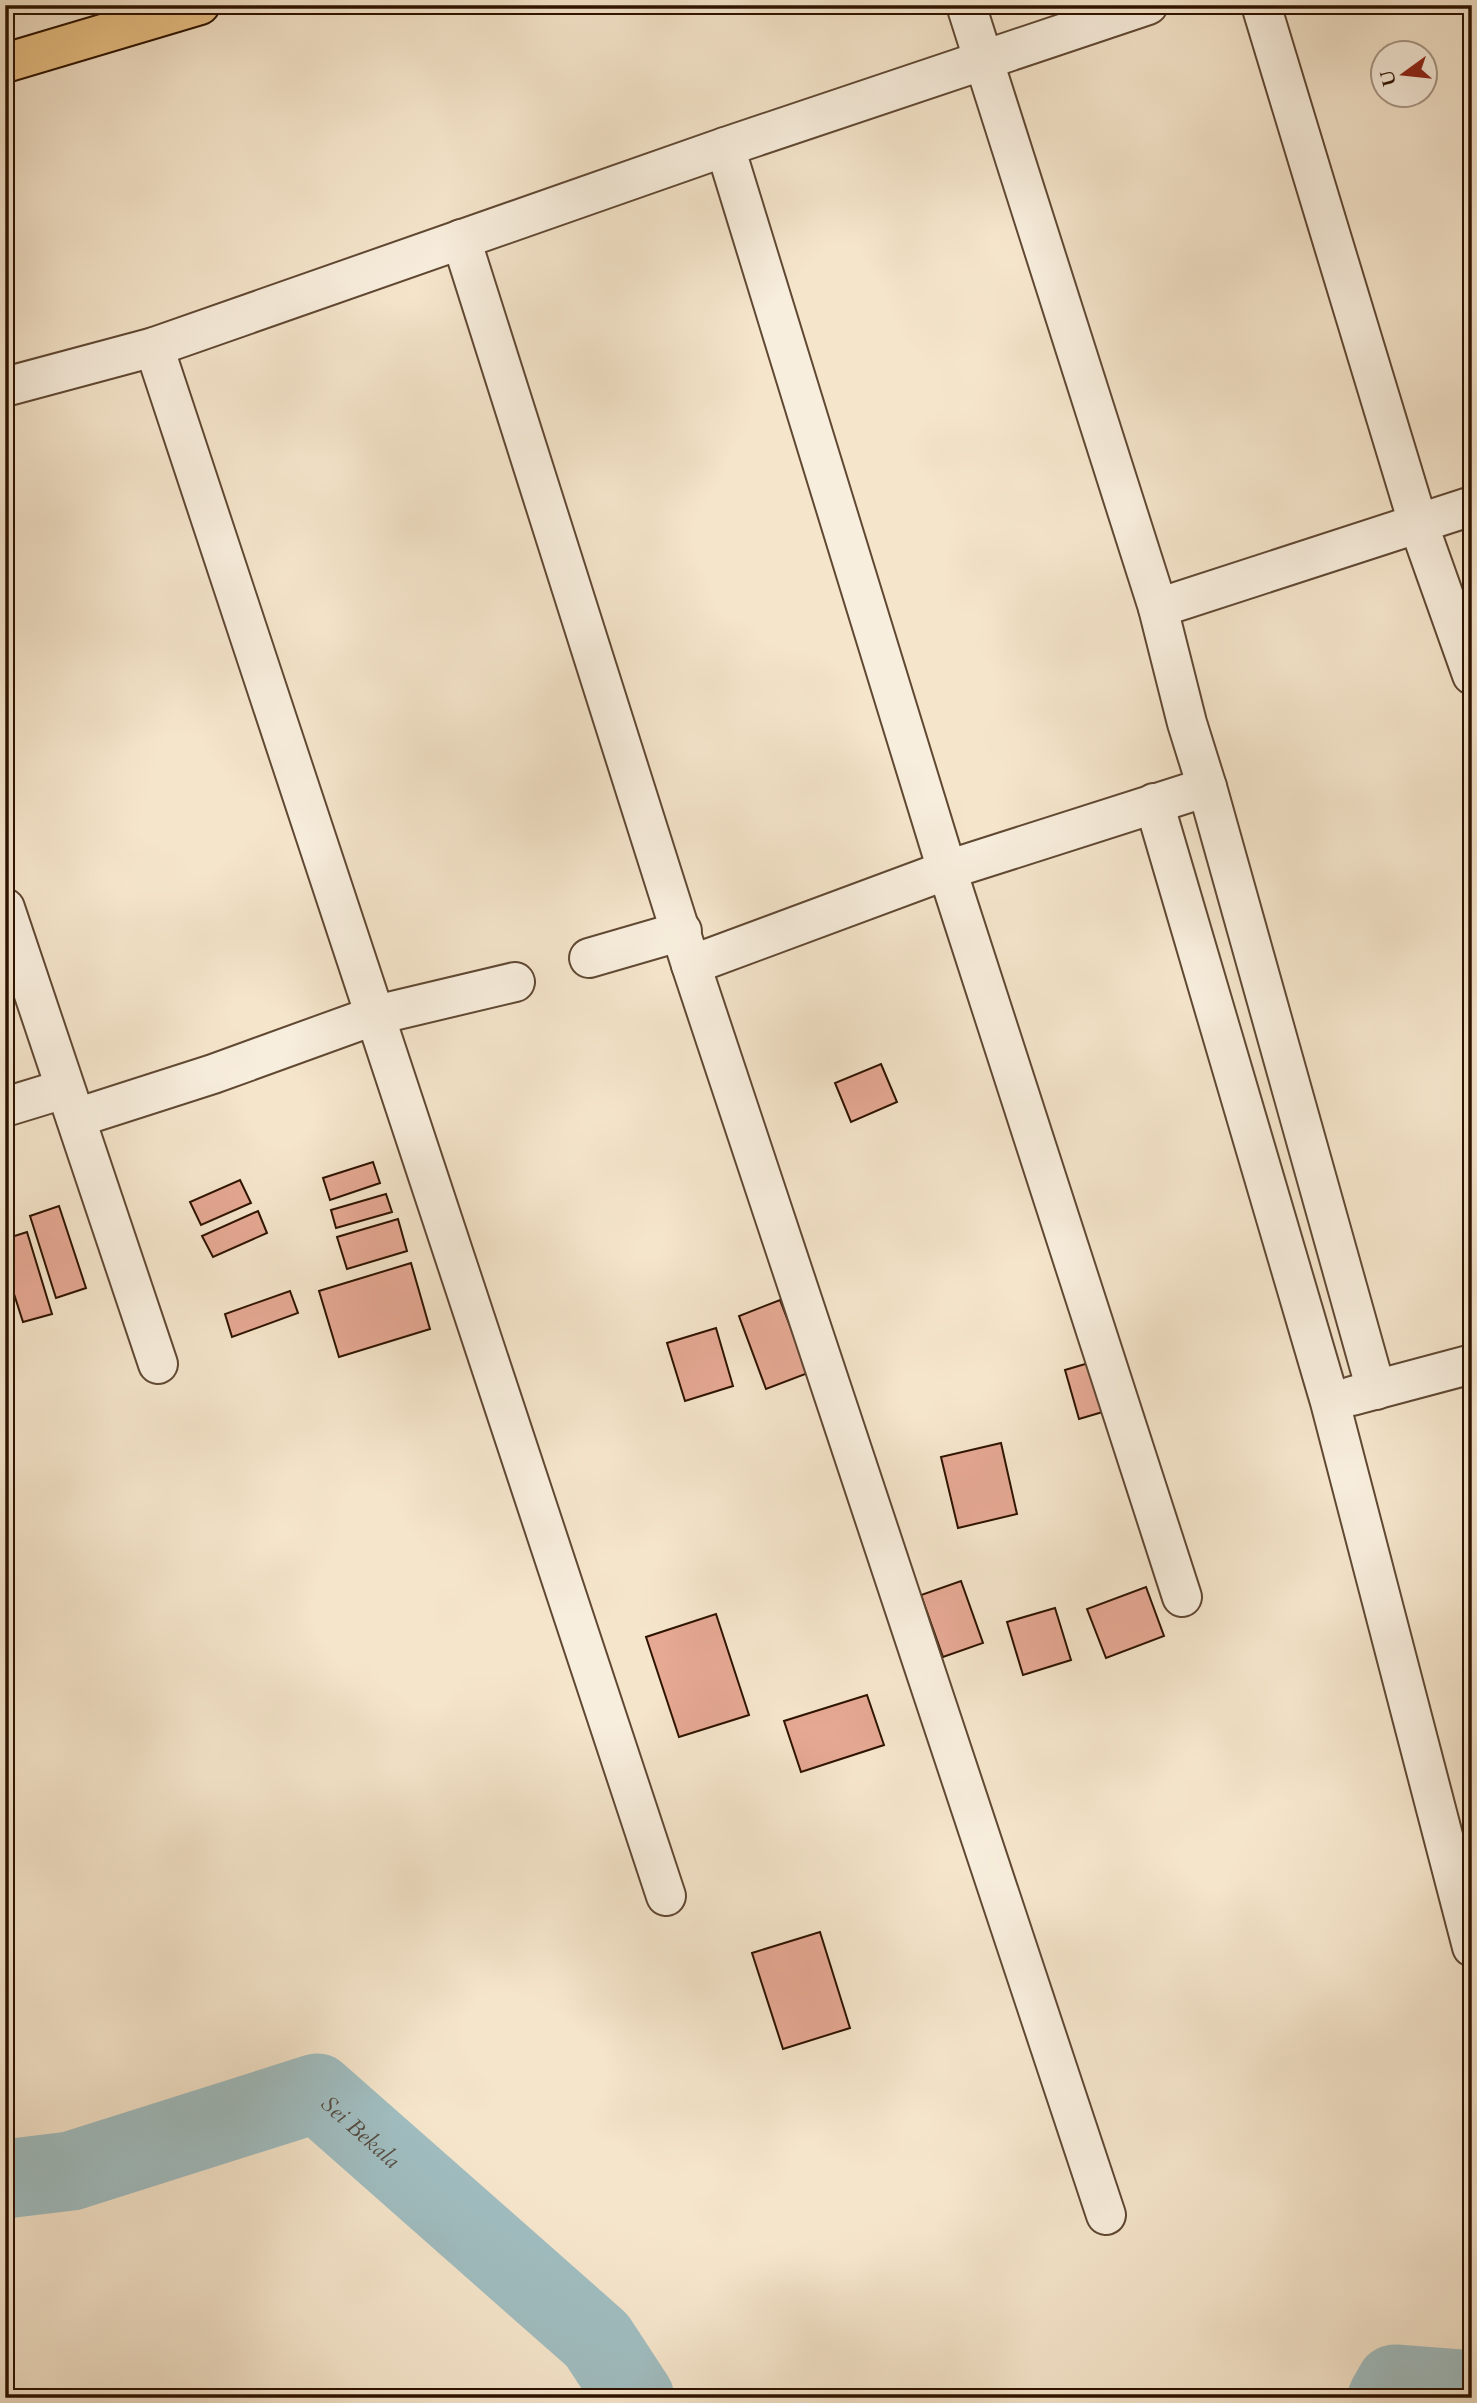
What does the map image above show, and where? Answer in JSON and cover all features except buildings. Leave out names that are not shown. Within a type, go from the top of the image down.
[{"type":"main road","points":[[5,63],[138,14],[200,5]]},
{"type":"street","points":[[966,5],[1158,608],[1187,723],[1376,1390]]},
{"type":"street","points":[[5,387],[154,346],[725,147],[1148,5]]},
{"type":"street","points":[[1261,5],[1418,523],[1472,674]]},
{"type":"street","points":[[725,147],[947,870],[1182,1597]]},
{"type":"street","points":[[461,239],[686,948],[1106,2216]]},
{"type":"street","points":[[154,346],[666,1896]]},
{"type":"street","points":[[1158,608],[1472,506]]},
{"type":"street","points":[[589,958],[686,948],[947,870],[1207,787]]},
{"type":"street","points":[[1154,803],[1330,1402],[1472,1947]]},
{"type":"street","points":[[5,908],[158,1364]]},
{"type":"street","points":[[1193,934],[1243,918]]},
{"type":"street","points":[[5,1107],[70,1103],[213,1074],[376,1015],[515,982]]},
{"type":"street","points":[[1330,1402],[1472,1364]]},
{"type":"waterway","name":"Sei Bekala","points":[[5,2179],[71,2171],[317,2093],[597,2340],[635,2398]]},
{"type":"waterway","name":"Sei Bekala","points":[[1387,2398],[1395,2384],[1472,2390]]}]
